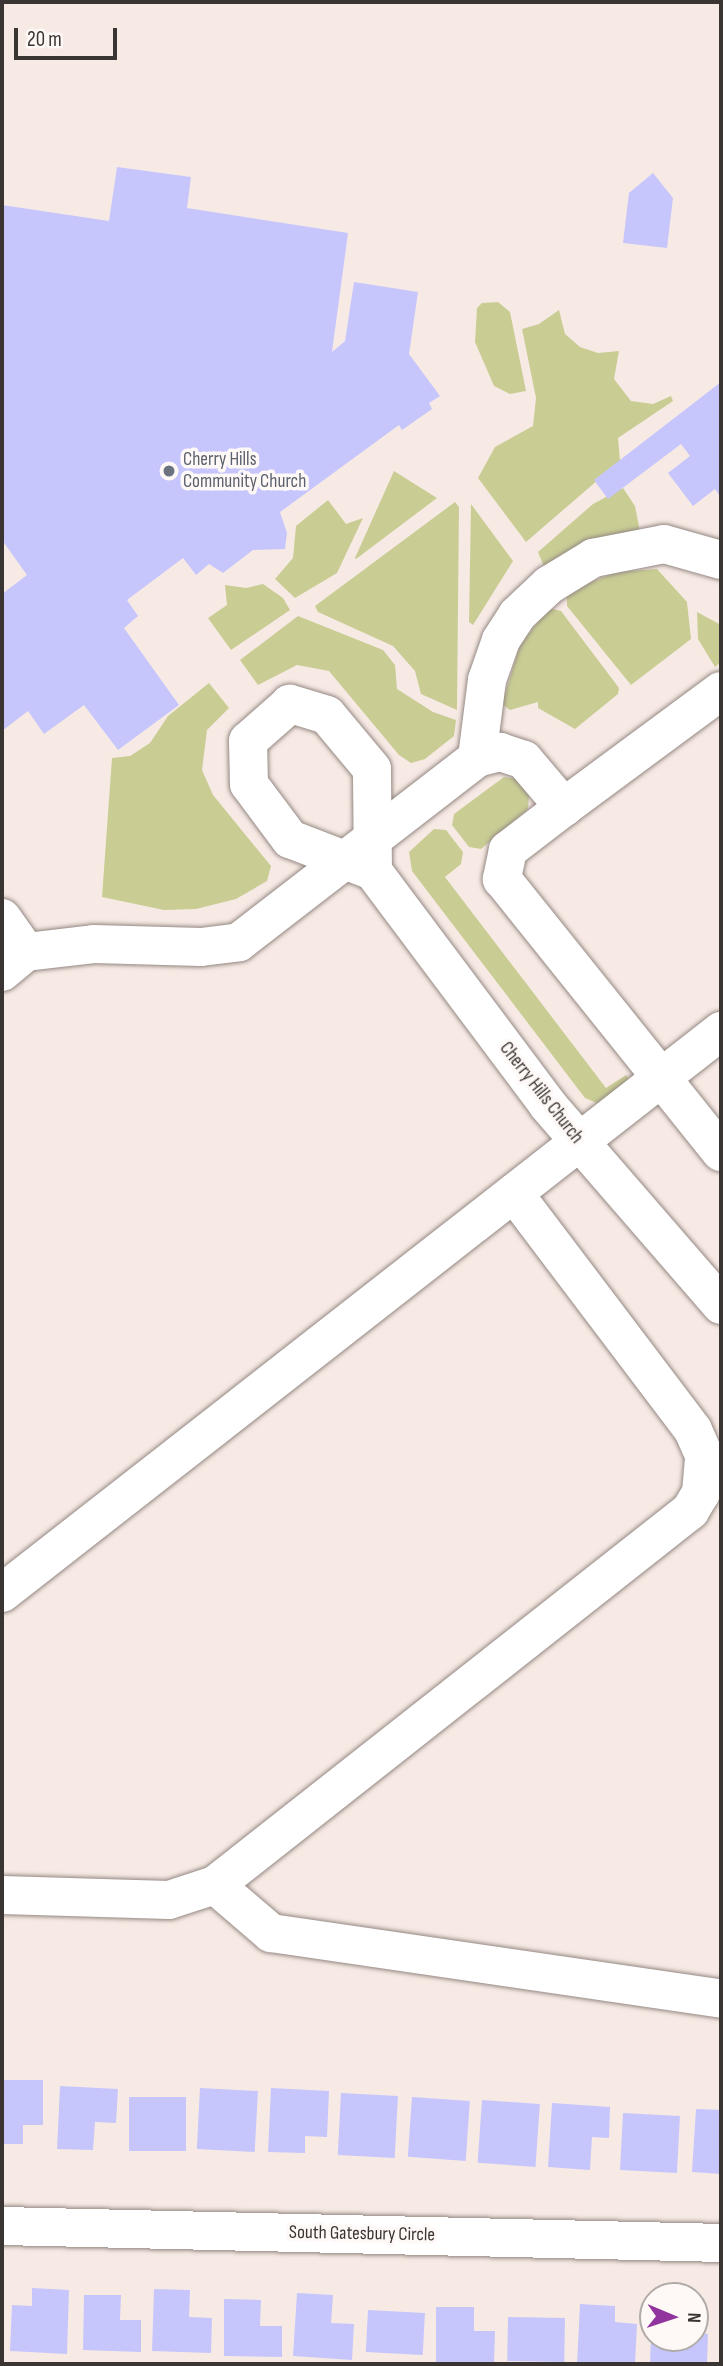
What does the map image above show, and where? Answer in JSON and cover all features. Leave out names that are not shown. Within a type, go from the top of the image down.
[{"type":"street","points":[[477,758],[487,680],[501,640],[517,615],[549,585],[593,558],[664,544],[721,560]]},
{"type":"street","points":[[721,691],[508,850],[502,879],[721,1152]]},
{"type":"street","points":[[2,918],[14,962],[94,944],[201,947],[239,942],[364,856],[477,758],[500,752],[524,760],[564,807]]},
{"type":"street","name":"Cherry Hills Church","points":[[364,856],[579,1143],[721,1305]]},
{"type":"street","points":[[2,1594],[721,1031]]},
{"type":"street","points":[[2,1895],[169,1900],[215,1885],[690,1511],[701,1493],[704,1455],[693,1430],[514,1193]]},
{"type":"street","points":[[215,1885],[271,1933],[721,1999]]},
{"type":"street","name":"South Gatesbury Circle","points":[[2,2226],[721,2243]]},
{"type":"green space","points":[[498,302],[510,312],[526,391],[510,394],[494,386],[475,342],[477,308],[482,303]]},
{"type":"green space","points":[[559,310],[565,334],[580,347],[598,353],[619,351],[614,379],[631,401],[653,404],[671,396],[673,401],[618,438],[620,461],[526,542],[478,478],[495,447],[533,426],[536,398],[522,329],[539,324]]},
{"type":"green space","points":[[394,471],[437,498],[356,559],[355,558]]},
{"type":"green space","points":[[623,488],[635,506],[641,537],[545,569],[538,552],[593,504]]},
{"type":"green space","points":[[328,500],[346,524],[363,518],[337,573],[295,598],[275,579],[293,558],[296,526]]},
{"type":"green space","points":[[455,502],[459,507],[457,710],[421,694],[415,671],[393,646],[318,612],[315,606]]},
{"type":"green space","points":[[471,504],[513,561],[473,625],[469,622]]},
{"type":"green space","points":[[657,569],[687,602],[691,639],[631,685],[567,606],[567,592],[616,572]]},
{"type":"green space","points":[[263,584],[283,598],[290,610],[231,650],[208,618],[227,605],[225,585],[246,588]]},
{"type":"green space","points":[[549,608],[561,611],[619,688],[618,694],[575,729],[538,708],[538,702],[510,710],[502,704],[520,645]]},
{"type":"green space","points":[[697,612],[721,625],[721,662],[715,667],[698,639]]},
{"type":"green space","points":[[298,616],[383,650],[395,665],[397,689],[433,712],[456,720],[454,736],[425,759],[411,763],[399,755],[329,671],[297,665],[258,685],[240,660]]},
{"type":"green space","points":[[209,683],[229,708],[207,730],[202,770],[213,795],[271,866],[267,881],[236,899],[196,909],[164,910],[102,897],[112,758],[130,756],[150,743],[168,716]]},
{"type":"green space","points":[[504,777],[517,779],[529,795],[528,809],[481,849],[469,847],[452,825],[454,814]]},
{"type":"green space","points":[[434,829],[446,830],[463,852],[461,864],[445,877],[606,1088],[626,1075],[633,1084],[599,1104],[585,1098],[412,871],[409,852]]},
{"type":"building","name":"Cherry Hills Community Church","points":[[117,167],[191,177],[187,208],[348,233],[332,352],[345,341],[354,282],[418,292],[409,354],[440,396],[429,403],[432,409],[402,430],[399,425],[280,512],[287,533],[285,549],[253,550],[223,573],[209,564],[196,575],[183,558],[127,600],[138,616],[124,628],[179,705],[118,750],[84,705],[44,734],[28,711],[2,731],[2,594],[27,575],[2,540],[2,205],[109,221]]},
{"type":"building","points":[[653,173],[673,198],[667,248],[623,243],[629,193]]},
{"type":"building","points":[[721,382],[721,498],[715,489],[693,506],[668,473],[690,456],[681,444],[608,499],[594,480]]},
{"type":"building","points":[[2,2080],[43,2080],[43,2125],[23,2125],[23,2144],[2,2144]]},
{"type":"building","points":[[60,2086],[118,2089],[116,2123],[95,2122],[93,2150],[57,2149]]},
{"type":"building","points":[[200,2088],[258,2091],[255,2152],[197,2149]]},
{"type":"building","points":[[271,2088],[329,2091],[327,2137],[305,2136],[305,2153],[268,2152]]},
{"type":"building","points":[[341,2093],[398,2096],[395,2158],[338,2155]]},
{"type":"building","points":[[129,2097],[186,2097],[186,2151],[129,2151]]},
{"type":"building","points":[[412,2097],[470,2101],[466,2161],[408,2157]]},
{"type":"building","points":[[482,2100],[540,2104],[535,2167],[478,2163]]},
{"type":"building","points":[[552,2103],[610,2107],[609,2138],[592,2137],[590,2170],[548,2167]]},
{"type":"building","points":[[696,2109],[721,2110],[721,2174],[692,2172]]},
{"type":"building","points":[[623,2113],[680,2116],[677,2173],[620,2170]]},
{"type":"building","points":[[32,2288],[69,2290],[67,2354],[10,2351],[12,2305],[32,2306]]},
{"type":"building","points":[[154,2289],[190,2290],[189,2317],[212,2318],[211,2353],[152,2351]]},
{"type":"building","points":[[297,2293],[333,2295],[331,2323],[354,2324],[352,2360],[293,2356]]},
{"type":"building","points":[[84,2295],[121,2295],[120,2320],[141,2320],[141,2352],[83,2350]]},
{"type":"building","points":[[224,2299],[261,2300],[260,2326],[282,2326],[282,2357],[224,2356]]},
{"type":"building","points":[[580,2304],[615,2306],[615,2322],[637,2324],[635,2364],[577,2364]]},
{"type":"building","points":[[436,2307],[474,2307],[474,2331],[495,2331],[494,2364],[436,2363]]},
{"type":"building","points":[[368,2310],[425,2313],[423,2355],[366,2352]]},
{"type":"building","points":[[508,2317],[565,2318],[564,2362],[507,2361]]},
{"type":"building","points":[[650,2352],[707,2352],[707,2364],[650,2364]]},
{"type":"place","name":"Cherry Hills Community Church","points":[[169,471]]}]
